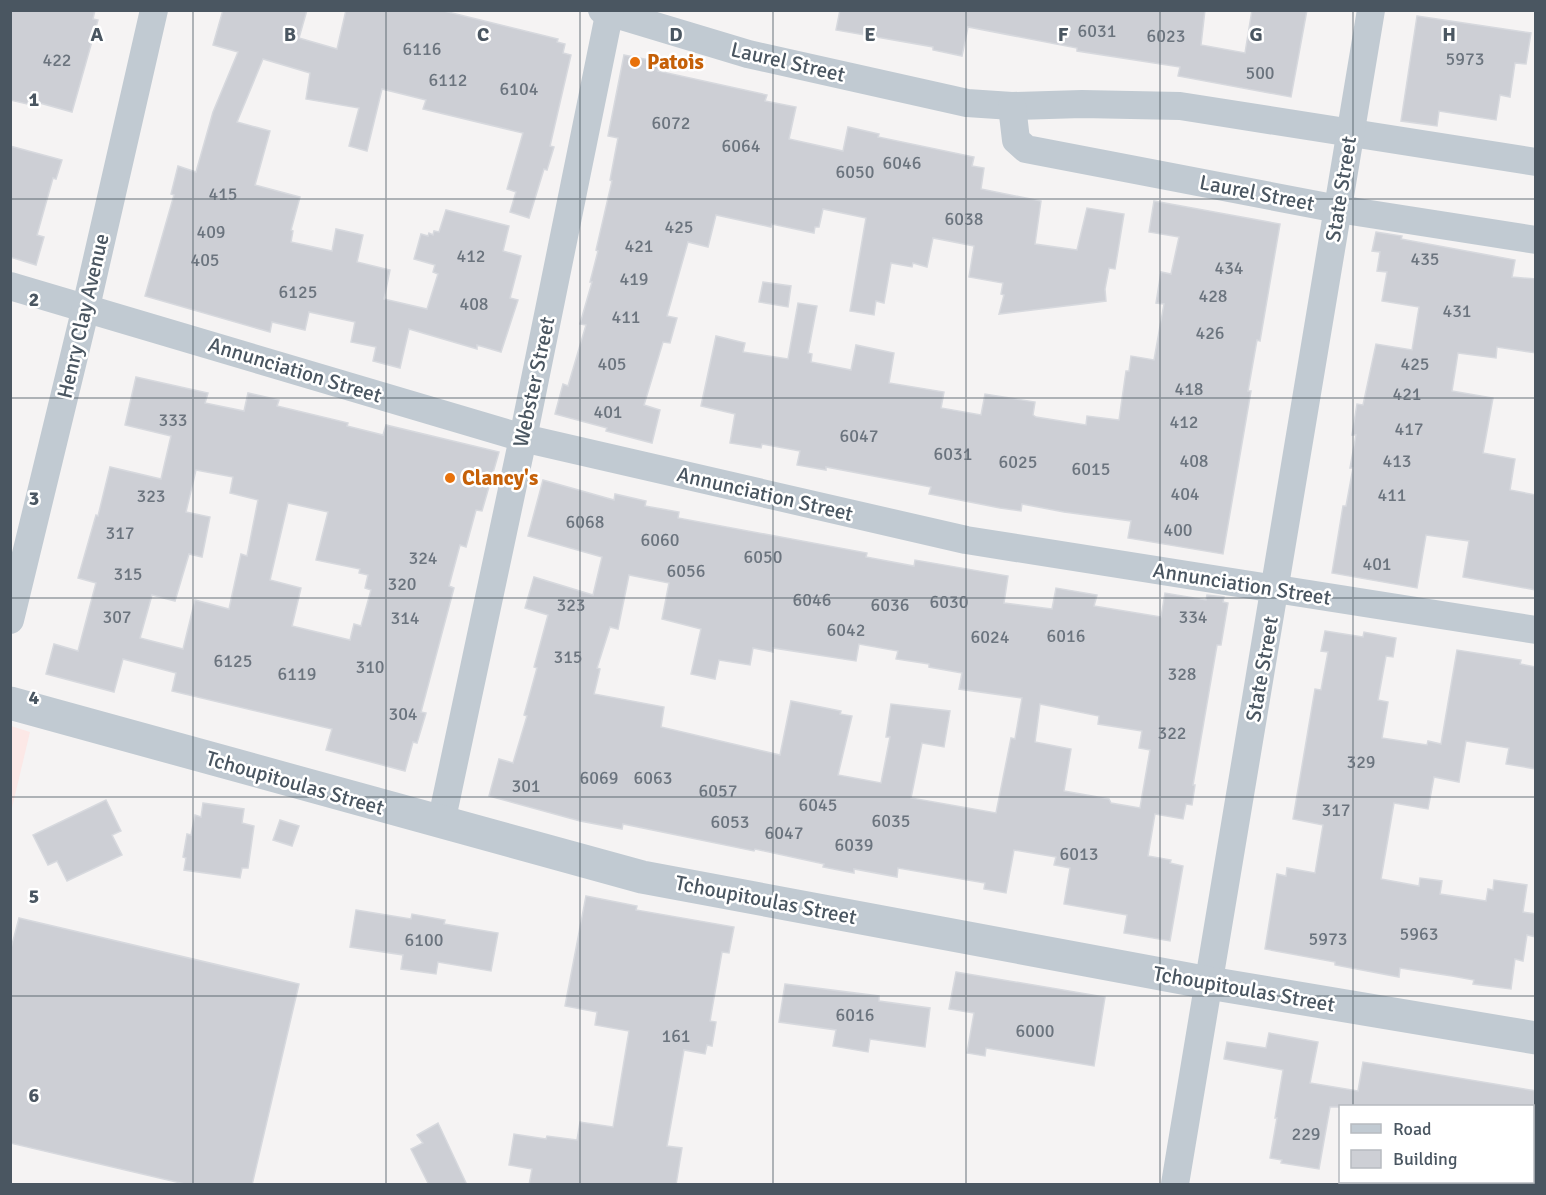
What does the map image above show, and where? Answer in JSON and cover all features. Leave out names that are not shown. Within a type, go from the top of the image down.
[{"type":"street","name":"Henry Clay Avenue","points":[[10,620],[86,307],[154,10]]},
{"type":"street","name":"State Street","points":[[1175,1185],[1371,10]]},
{"type":"street","name":"Laurel Street","points":[[607,11],[748,54],[968,103],[1012,106],[1082,104],[1180,106],[1536,162]]},
{"type":"street","name":"Webster Street","points":[[441,823],[523,438],[607,11]]},
{"type":"street","name":"Laurel Street","points":[[1012,106],[1016,140],[1026,149],[1338,209],[1536,240]]},
{"type":"street","name":"Annunciation Street","points":[[10,286],[523,438],[966,540],[1536,630]]},
{"type":"street","name":"Tchoupitoulas Street","points":[[10,703],[642,877],[1209,983],[1536,1038]]},
{"type":"shaded area","points":[[10,726],[30,732],[11,812]]},
{"type":"building","points":[[10,10],[95,10],[93,19],[98,20],[72,112],[29,100],[27,104],[10,100]]},
{"type":"building","points":[[223,10],[307,10],[299,38],[337,49],[346,10],[440,10],[558,39],[557,42],[565,44],[563,53],[571,55],[550,146],[554,147],[547,170],[544,169],[529,218],[510,212],[516,192],[507,189],[523,133],[423,109],[426,100],[382,89],[367,151],[349,146],[359,108],[306,99],[310,73],[263,59],[237,122],[270,131],[255,185],[300,197],[291,230],[293,231],[291,242],[332,251],[336,229],[363,235],[357,262],[390,270],[384,299],[427,309],[438,274],[433,272],[435,265],[414,259],[421,234],[428,236],[429,233],[433,235],[434,231],[439,232],[446,210],[509,226],[503,251],[521,256],[510,298],[518,300],[501,352],[477,345],[477,349],[409,329],[400,368],[373,361],[376,347],[351,342],[355,322],[309,312],[305,330],[272,322],[270,332],[145,296],[174,195],[171,194],[178,166],[196,172],[213,112],[238,52],[213,45]]},
{"type":"building","points":[[840,10],[1205,10],[1201,45],[1245,53],[1252,10],[1307,10],[1291,97],[1178,76],[1180,67],[1077,51],[1077,48],[968,27],[962,56],[933,50],[933,47],[836,30]]},
{"type":"building","points":[[1417,16],[1531,33],[1526,64],[1515,63],[1510,97],[1500,95],[1496,120],[1439,111],[1437,126],[1401,121]]},
{"type":"building","points":[[624,55],[660,62],[658,71],[767,95],[765,101],[796,107],[789,139],[843,151],[848,127],[879,134],[878,137],[974,157],[972,166],[984,168],[981,189],[1041,201],[1035,244],[1077,250],[1087,208],[1124,214],[1115,269],[1109,268],[1105,289],[1106,301],[999,314],[1004,295],[1001,294],[1003,283],[969,277],[974,246],[933,238],[927,267],[913,263],[912,267],[891,263],[884,303],[876,301],[874,315],[850,311],[866,218],[823,209],[819,227],[815,227],[814,233],[772,224],[771,227],[716,215],[708,247],[688,242],[667,316],[677,318],[670,343],[663,342],[644,405],[660,410],[652,443],[555,414],[563,384],[568,386],[586,325],[580,324],[592,282],[590,282],[598,251],[596,250],[612,181],[610,180],[618,138],[608,136]]},
{"type":"building","points":[[10,146],[62,160],[56,179],[53,178],[37,235],[44,237],[36,265],[10,257]]},
{"type":"building","points":[[1154,201],[1280,224],[1260,341],[1257,340],[1248,391],[1251,391],[1223,554],[1128,538],[1131,521],[1022,504],[1021,511],[1000,508],[929,494],[931,487],[826,467],[826,470],[797,465],[800,451],[762,444],[761,448],[730,443],[735,414],[701,406],[716,336],[745,343],[743,352],[788,359],[798,303],[817,306],[808,353],[812,354],[811,362],[851,370],[856,345],[894,353],[889,383],[944,392],[941,408],[981,415],[985,394],[1035,402],[1033,415],[1036,417],[1086,425],[1087,416],[1119,420],[1126,371],[1129,371],[1131,356],[1154,360],[1164,304],[1156,303],[1161,272],[1171,274],[1179,237],[1149,232]]},
{"type":"building","points":[[1376,232],[1402,236],[1401,239],[1515,260],[1512,277],[1536,279],[1536,353],[1497,347],[1496,358],[1458,353],[1452,391],[1493,398],[1483,453],[1515,459],[1510,490],[1536,495],[1536,590],[1463,577],[1469,541],[1426,535],[1417,588],[1332,573],[1343,506],[1346,506],[1353,468],[1350,468],[1356,435],[1352,435],[1357,404],[1363,405],[1376,344],[1412,350],[1419,307],[1382,301],[1387,272],[1377,271],[1380,252],[1372,251]]},
{"type":"building","points":[[763,282],[791,286],[788,307],[759,302]]},
{"type":"building","points":[[136,377],[208,393],[205,403],[244,411],[248,393],[279,400],[277,406],[348,423],[347,426],[383,435],[386,425],[499,452],[482,511],[476,510],[466,547],[460,545],[449,586],[454,588],[421,712],[426,713],[417,743],[413,742],[405,771],[326,750],[332,729],[172,691],[176,673],[123,659],[114,692],[46,674],[54,644],[78,651],[96,583],[78,578],[96,515],[98,516],[110,467],[161,479],[171,436],[125,425]],"holes":[[[196,470],[233,477],[230,493],[258,500],[247,556],[241,554],[229,609],[195,600],[183,649],[140,638],[152,595],[175,601],[189,554],[202,557],[210,517],[186,512]],[[288,503],[328,512],[316,560],[360,569],[359,573],[368,575],[365,588],[371,590],[361,626],[354,624],[350,640],[292,626],[301,588],[270,580]]]},
{"type":"building","points":[[543,480],[614,500],[615,494],[646,501],[645,506],[679,512],[678,518],[867,553],[866,557],[914,566],[915,560],[1008,576],[1004,603],[1052,609],[1056,588],[1097,595],[1094,606],[1161,617],[1165,593],[1206,600],[1207,595],[1224,597],[1223,602],[1228,603],[1221,645],[1217,645],[1193,785],[1195,785],[1192,805],[1186,804],[1183,819],[1155,814],[1148,856],[1171,860],[1170,863],[1183,866],[1170,941],[1124,933],[1127,915],[1064,904],[1070,868],[1054,865],[1056,857],[1014,850],[1006,893],[984,889],[985,883],[898,868],[897,877],[854,869],[854,873],[755,849],[754,851],[623,824],[622,829],[580,821],[489,796],[499,759],[513,763],[527,716],[524,715],[548,615],[525,608],[534,577],[593,595],[602,557],[528,536]],"holes":[[[629,575],[669,583],[662,619],[701,629],[691,674],[715,679],[719,660],[750,665],[753,648],[773,652],[773,648],[856,661],[859,644],[898,651],[896,659],[929,664],[929,667],[962,673],[959,689],[1022,698],[1015,739],[1011,738],[996,813],[911,798],[922,743],[944,747],[950,711],[891,704],[886,737],[890,737],[881,783],[838,775],[852,716],[840,714],[841,711],[791,701],[780,755],[661,727],[664,707],[594,694],[600,669],[597,668],[610,627],[618,629]],[[1040,704],[1099,716],[1098,724],[1142,731],[1139,748],[1150,750],[1140,808],[1111,803],[1109,799],[1064,791],[1071,749],[1035,742]]]},
{"type":"building","points":[[1325,631],[1363,637],[1364,632],[1396,638],[1393,657],[1386,656],[1378,700],[1388,702],[1382,738],[1427,745],[1428,741],[1441,744],[1457,650],[1521,660],[1520,664],[1536,667],[1536,769],[1506,764],[1509,748],[1466,741],[1459,782],[1434,777],[1428,809],[1394,803],[1381,879],[1419,886],[1420,878],[1442,881],[1440,894],[1486,901],[1488,889],[1493,890],[1494,880],[1527,885],[1523,912],[1536,914],[1536,937],[1527,935],[1523,961],[1515,959],[1511,989],[1473,984],[1474,980],[1400,968],[1399,977],[1265,949],[1277,874],[1286,876],[1287,868],[1315,873],[1323,825],[1293,819],[1315,689],[1321,690],[1328,652],[1321,651]]},
{"type":"building","points":[[106,800],[121,831],[112,835],[122,855],[67,881],[57,861],[48,865],[33,835]]},
{"type":"building","points":[[203,803],[244,809],[242,823],[254,826],[248,868],[242,868],[240,878],[184,870],[186,858],[183,857],[187,834],[191,835],[195,815],[201,817]]},
{"type":"building","points":[[280,820],[299,826],[292,846],[273,840]]},
{"type":"building","points":[[586,896],[637,906],[636,910],[734,927],[729,953],[722,952],[710,1021],[716,1022],[712,1046],[707,1045],[705,1054],[684,1050],[667,1146],[682,1148],[676,1185],[529,1185],[532,1169],[509,1165],[514,1134],[546,1139],[547,1136],[577,1140],[580,1122],[613,1127],[629,1031],[595,1025],[597,1012],[565,1006]]},
{"type":"building","points":[[356,910],[411,919],[412,914],[445,920],[444,924],[498,933],[491,971],[438,962],[436,974],[401,969],[403,955],[350,947]]},
{"type":"building","points":[[19,918],[299,984],[252,1185],[189,1185],[10,1143],[10,952]]},
{"type":"building","points":[[956,972],[1105,997],[1094,1066],[986,1048],[985,1056],[967,1053],[974,1013],[949,1009]]},
{"type":"building","points":[[785,984],[879,996],[879,1001],[930,1008],[925,1047],[870,1039],[868,1052],[833,1046],[836,1030],[779,1022]]},
{"type":"building","points":[[1269,1033],[1318,1042],[1310,1083],[1358,1091],[1363,1062],[1536,1091],[1536,1107],[1534,1105],[1339,1105],[1339,1107],[1330,1107],[1319,1169],[1281,1163],[1282,1160],[1270,1158],[1283,1070],[1224,1059],[1227,1042],[1266,1048]]},
{"type":"building","points":[[438,1123],[467,1185],[429,1185],[411,1149],[423,1143],[417,1135]]},
{"type":"place","name":"Patois","points":[[635,62]]},
{"type":"place","name":"Clancy's","points":[[450,478]]}]
